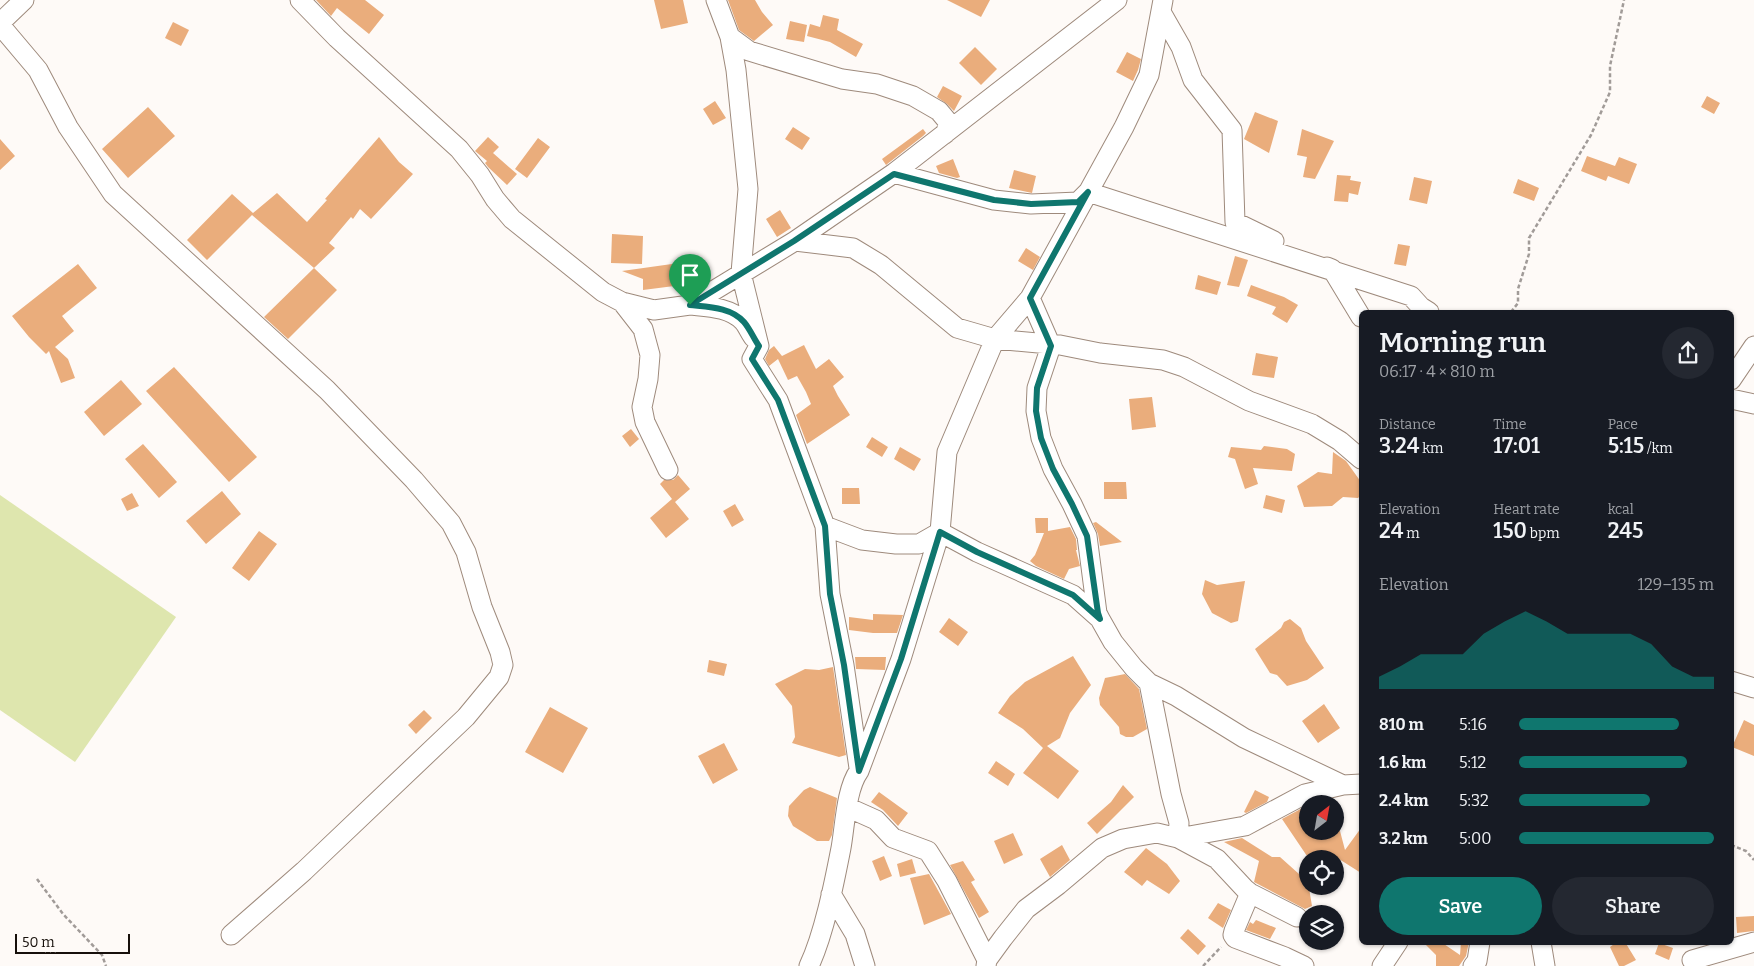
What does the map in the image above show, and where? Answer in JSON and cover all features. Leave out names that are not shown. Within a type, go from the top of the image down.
[{"type":"street","points":[[24,0],[0,24],[38,70],[68,127],[113,194],[327,390],[414,480],[451,523],[466,552],[482,607],[500,652],[503,665],[499,677],[466,716],[437,746],[304,871],[231,935]]},
{"type":"street","points":[[300,0],[337,38],[459,148],[480,175],[495,199],[512,219],[603,292],[622,302],[654,310],[690,305],[730,312],[744,322],[759,346]]},
{"type":"street","points":[[716,0],[730,37],[736,70],[748,189],[741,272],[759,346],[752,359],[778,400],[825,526],[830,594],[844,665],[859,771]]},
{"type":"street","points":[[690,305],[794,241],[894,174],[1117,0]]},
{"type":"street","points":[[814,961],[831,894],[854,778],[859,771],[901,659],[940,532],[947,452],[995,339],[1030,298],[1124,127],[1149,75],[1162,6]]},
{"type":"street","points":[[1162,6],[1181,47],[1193,80],[1232,130],[1235,222],[1332,269],[1359,314]]},
{"type":"street","points":[[730,37],[750,51],[842,79],[877,84],[913,96],[939,111],[949,123],[945,134]]},
{"type":"street","points":[[894,174],[994,200],[1031,204],[1078,202],[1088,192]]},
{"type":"street","points":[[1088,192],[1411,296],[1426,310]]},
{"type":"street","points":[[794,241],[853,248],[881,265],[957,328],[995,339],[1051,346],[1060,345],[1129,357],[1163,360],[1184,367],[1249,401],[1312,424],[1340,441],[1359,457]]},
{"type":"street","points":[[1030,298],[1051,346],[1037,388],[1036,411],[1041,438],[1053,469],[1087,536],[1098,613],[1113,642],[1149,683],[1176,696],[1244,738],[1297,763],[1352,784]]},
{"type":"street","points":[[622,302],[643,329],[650,355],[648,379],[642,407],[645,422],[668,470]]},
{"type":"street","points":[[1734,376],[1754,346]]},
{"type":"street","points":[[1734,401],[1754,404]]},
{"type":"street","points":[[825,526],[862,540],[896,544],[919,544],[940,532]]},
{"type":"street","points":[[940,532],[985,556],[1073,595],[1100,619]]},
{"type":"street","points":[[1734,682],[1754,688]]},
{"type":"street","points":[[1149,683],[1171,794],[1179,823],[1178,838]]},
{"type":"street","points":[[1297,763],[1305,794]]},
{"type":"street","points":[[1178,838],[1246,826],[1305,794],[1352,784]]},
{"type":"street","points":[[847,807],[876,820],[892,838],[928,851],[947,881],[986,963],[1026,909],[1102,848],[1123,838],[1157,833],[1178,838],[1217,859],[1250,893],[1297,918]]},
{"type":"street","points":[[1250,893],[1233,935],[1235,938],[1285,956],[1304,966]]},
{"type":"street","points":[[831,894],[855,934],[865,966]]},
{"type":"street","points":[[1692,956],[1754,942]]},
{"type":"street","points":[[1382,966],[1396,945]]},
{"type":"street","points":[[1473,966],[1477,961],[1480,945]]},
{"type":"street","points":[[1542,945],[1545,966]]},
{"type":"path","points":[[1513,310],[1518,303],[1518,289],[1529,254],[1529,238],[1591,135],[1610,92],[1610,66],[1624,0]]},
{"type":"path","points":[[1734,846],[1746,851],[1754,860]]},
{"type":"path","points":[[36,879],[63,914],[102,955],[106,966]]},
{"type":"path","points":[[1203,966],[1233,935]]},
{"type":"green space","points":[[0,495],[176,617],[75,762],[0,710]]},
{"type":"building","points":[[316,0],[365,0],[384,15],[369,34],[337,8],[331,16]]},
{"type":"building","points":[[654,0],[683,0],[688,23],[661,29]]},
{"type":"building","points":[[728,0],[755,0],[773,25],[754,41],[739,30]]},
{"type":"building","points":[[947,0],[990,0],[981,17]]},
{"type":"building","points":[[823,15],[839,19],[837,30],[863,44],[856,57],[830,42],[807,36],[810,24],[820,27]]},
{"type":"building","points":[[790,21],[807,25],[804,42],[786,39]]},
{"type":"building","points":[[173,22],[189,30],[181,46],[165,38]]},
{"type":"building","points":[[975,47],[997,69],[981,85],[959,63]]},
{"type":"building","points":[[1127,52],[1141,59],[1133,81],[1116,72]]},
{"type":"building","points":[[943,86],[962,96],[954,111],[937,97]]},
{"type":"building","points":[[1707,96],[1720,103],[1714,114],[1701,107]]},
{"type":"building","points":[[715,101],[726,118],[713,125],[703,109]]},
{"type":"building","points":[[148,107],[175,136],[128,178],[102,149]]},
{"type":"building","points":[[1255,112],[1278,121],[1269,153],[1244,139]]},
{"type":"building","points":[[793,127],[810,138],[802,150],[785,139]]},
{"type":"building","points":[[923,129],[926,133],[923,136],[886,165],[882,159]]},
{"type":"building","points":[[1302,129],[1334,141],[1315,179],[1303,177],[1307,157],[1297,155]]},
{"type":"building","points":[[379,137],[399,162],[413,174],[371,219],[360,209],[353,219],[351,217],[329,243],[335,248],[314,268],[252,215],[207,260],[187,240],[232,194],[253,213],[277,193],[307,222]]},
{"type":"building","points":[[488,137],[499,147],[493,153],[517,174],[507,185],[488,167],[485,163],[487,161],[475,151]]},
{"type":"building","points":[[538,138],[550,147],[527,178],[515,169]]},
{"type":"building","points":[[0,139],[15,156],[0,170]]},
{"type":"building","points":[[1587,156],[1615,166],[1619,157],[1637,164],[1629,184],[1608,176],[1606,181],[1581,171]]},
{"type":"building","points":[[953,159],[960,177],[957,178],[939,173],[936,166]]},
{"type":"building","points":[[1014,170],[1036,176],[1032,193],[1009,188]]},
{"type":"building","points":[[1337,175],[1351,176],[1350,180],[1361,182],[1358,195],[1349,193],[1348,202],[1334,201]]},
{"type":"building","points":[[1414,177],[1432,181],[1427,204],[1409,200]]},
{"type":"building","points":[[1518,179],[1539,188],[1534,201],[1513,193]]},
{"type":"building","points":[[780,210],[791,228],[777,237],[766,219]]},
{"type":"building","points":[[612,234],[643,236],[642,264],[611,263]]},
{"type":"building","points":[[1398,244],[1410,246],[1406,266],[1394,264]]},
{"type":"building","points":[[1026,248],[1040,257],[1033,270],[1018,261]]},
{"type":"building","points":[[1235,256],[1248,260],[1239,287],[1227,285]]},
{"type":"building","points":[[679,263],[682,285],[643,290],[643,279],[622,271]]},
{"type":"building","points":[[78,264],[97,288],[62,316],[74,331],[55,347],[68,359],[75,378],[61,383],[49,351],[46,354],[12,316]]},
{"type":"building","points":[[314,268],[337,290],[288,339],[264,317]]},
{"type":"building","points":[[1198,275],[1221,282],[1217,295],[1195,289]]},
{"type":"building","points":[[1251,285],[1284,297],[1298,305],[1287,323],[1272,314],[1276,307],[1247,296]]},
{"type":"building","points":[[804,345],[816,369],[829,359],[844,377],[833,386],[850,415],[807,444],[796,415],[811,404],[806,392],[797,376],[788,380],[778,359],[769,366],[765,359],[769,350],[774,346],[782,356]]},
{"type":"building","points":[[1256,353],[1278,357],[1274,378],[1252,375]]},
{"type":"building","points":[[174,367],[257,457],[229,482],[146,391]]},
{"type":"building","points":[[121,380],[142,404],[104,436],[84,412]]},
{"type":"building","points":[[1152,397],[1156,427],[1132,430],[1129,399]]},
{"type":"building","points":[[631,429],[639,439],[630,447],[622,436]]},
{"type":"building","points":[[872,437],[888,447],[882,457],[866,447]]},
{"type":"building","points":[[143,444],[177,482],[159,498],[125,459]]},
{"type":"building","points":[[1264,446],[1287,449],[1295,454],[1292,471],[1253,468],[1258,484],[1245,489],[1235,459],[1228,457],[1231,447],[1261,450]]},
{"type":"building","points":[[900,447],[921,459],[914,471],[894,459]]},
{"type":"building","points":[[1333,452],[1346,461],[1359,479],[1359,497],[1343,497],[1332,506],[1304,507],[1297,486],[1318,472],[1332,474]]},
{"type":"building","points":[[678,475],[690,489],[675,502],[689,519],[666,538],[650,518],[672,499],[660,484],[664,480],[673,480]]},
{"type":"building","points":[[1104,482],[1126,482],[1127,499],[1104,499]]},
{"type":"building","points":[[842,488],[859,488],[860,504],[842,504]]},
{"type":"building","points":[[222,491],[241,514],[206,544],[186,521]]},
{"type":"building","points":[[132,493],[139,506],[127,511],[121,499]]},
{"type":"building","points":[[1266,495],[1285,500],[1282,513],[1263,508]]},
{"type":"building","points":[[735,504],[744,520],[732,527],[723,511]]},
{"type":"building","points":[[1035,518],[1048,518],[1048,531],[1070,527],[1076,539],[1076,550],[1080,566],[1069,569],[1064,579],[1036,566],[1030,561],[1035,555],[1044,533],[1036,533]]},
{"type":"building","points":[[1096,522],[1122,542],[1100,546],[1098,534],[1093,523]]},
{"type":"building","points":[[259,531],[277,544],[249,581],[232,568]]},
{"type":"building","points":[[1205,580],[1217,585],[1245,581],[1238,621],[1231,623],[1212,613],[1202,594]]},
{"type":"building","points":[[873,614],[903,615],[897,633],[849,630],[849,617],[873,620]]},
{"type":"building","points":[[949,618],[968,632],[958,646],[939,632]]},
{"type":"building","points":[[1290,619],[1301,628],[1306,641],[1324,668],[1307,680],[1287,686],[1277,675],[1270,673],[1255,649],[1281,628],[1284,622]]},
{"type":"building","points":[[1073,656],[1091,685],[1070,713],[1060,738],[1047,746],[1079,771],[1058,799],[1023,773],[1043,748],[1023,729],[998,713],[1010,696],[1025,682]]},
{"type":"building","points":[[855,657],[886,657],[885,670],[856,669]]},
{"type":"building","points":[[709,660],[727,664],[724,676],[707,672]]},
{"type":"building","points":[[833,667],[846,755],[839,757],[792,743],[795,737],[792,706],[775,684],[805,669],[819,670]]},
{"type":"building","points":[[1125,674],[1139,689],[1147,729],[1133,737],[1126,737],[1120,734],[1119,727],[1100,705],[1099,698],[1105,678]]},
{"type":"building","points":[[1324,704],[1340,728],[1318,743],[1302,721]]},
{"type":"building","points":[[550,707],[588,728],[563,773],[525,752]]},
{"type":"building","points":[[424,710],[432,718],[416,734],[408,725]]},
{"type":"building","points":[[1744,720],[1754,725],[1754,756],[1734,748],[1734,742]]},
{"type":"building","points":[[724,743],[738,770],[713,784],[698,756]]},
{"type":"building","points":[[996,761],[1015,774],[1008,786],[988,773]]},
{"type":"building","points":[[1123,785],[1134,797],[1097,834],[1087,823],[1111,802]]},
{"type":"building","points":[[810,787],[837,798],[832,835],[829,841],[817,841],[793,826],[788,816],[789,806],[804,790]]},
{"type":"building","points":[[1255,790],[1269,797],[1267,802],[1246,813],[1244,812]]},
{"type":"building","points":[[879,792],[908,813],[898,826],[883,810],[871,802]]},
{"type":"building","points":[[1299,810],[1299,840],[1342,840],[1345,850],[1359,831],[1359,872],[1344,862],[1344,850],[1303,850],[1282,819]]},
{"type":"building","points":[[1013,833],[1023,855],[1004,864],[994,841]]},
{"type":"building","points":[[1242,838],[1272,857],[1280,857],[1299,874],[1299,895],[1310,895],[1312,905],[1299,906],[1254,882],[1259,861],[1224,842]]},
{"type":"building","points":[[1062,845],[1070,860],[1050,877],[1040,859]]},
{"type":"building","points":[[1146,848],[1167,864],[1180,881],[1169,894],[1147,880],[1142,886],[1124,872]]},
{"type":"building","points":[[884,856],[892,876],[880,881],[872,861]]},
{"type":"building","points":[[912,859],[916,873],[900,877],[897,864]]},
{"type":"building","points":[[963,861],[975,880],[971,882],[989,912],[979,918],[950,865]]},
{"type":"building","points":[[929,874],[951,914],[924,925],[910,878]]},
{"type":"building","points":[[1218,903],[1231,910],[1223,928],[1208,918]]},
{"type":"building","points":[[1754,916],[1754,931],[1737,933],[1736,917]]},
{"type":"building","points":[[1256,920],[1276,928],[1270,939],[1246,930],[1250,922],[1253,924]]},
{"type":"building","points":[[1188,929],[1206,946],[1198,955],[1180,938]]},
{"type":"building","points":[[1426,945],[1445,945],[1460,955],[1461,945],[1468,945],[1466,956],[1459,966],[1436,966],[1436,955]]},
{"type":"building","points":[[1613,945],[1627,945],[1636,960],[1624,966],[1619,966],[1610,947]]},
{"type":"building","points":[[1658,945],[1673,948],[1669,960],[1655,954]]},
{"type":"route","points":[[894,174],[994,200],[1031,204],[1078,202],[1088,192],[1030,298],[1051,346],[1037,388],[1036,411],[1041,438],[1053,469],[1087,536],[1100,619],[1073,595],[977,552],[940,532],[901,659],[859,771],[844,665],[830,594],[825,526],[778,400],[752,359],[759,346],[744,322],[730,312],[690,305],[794,241],[894,174]]}]
